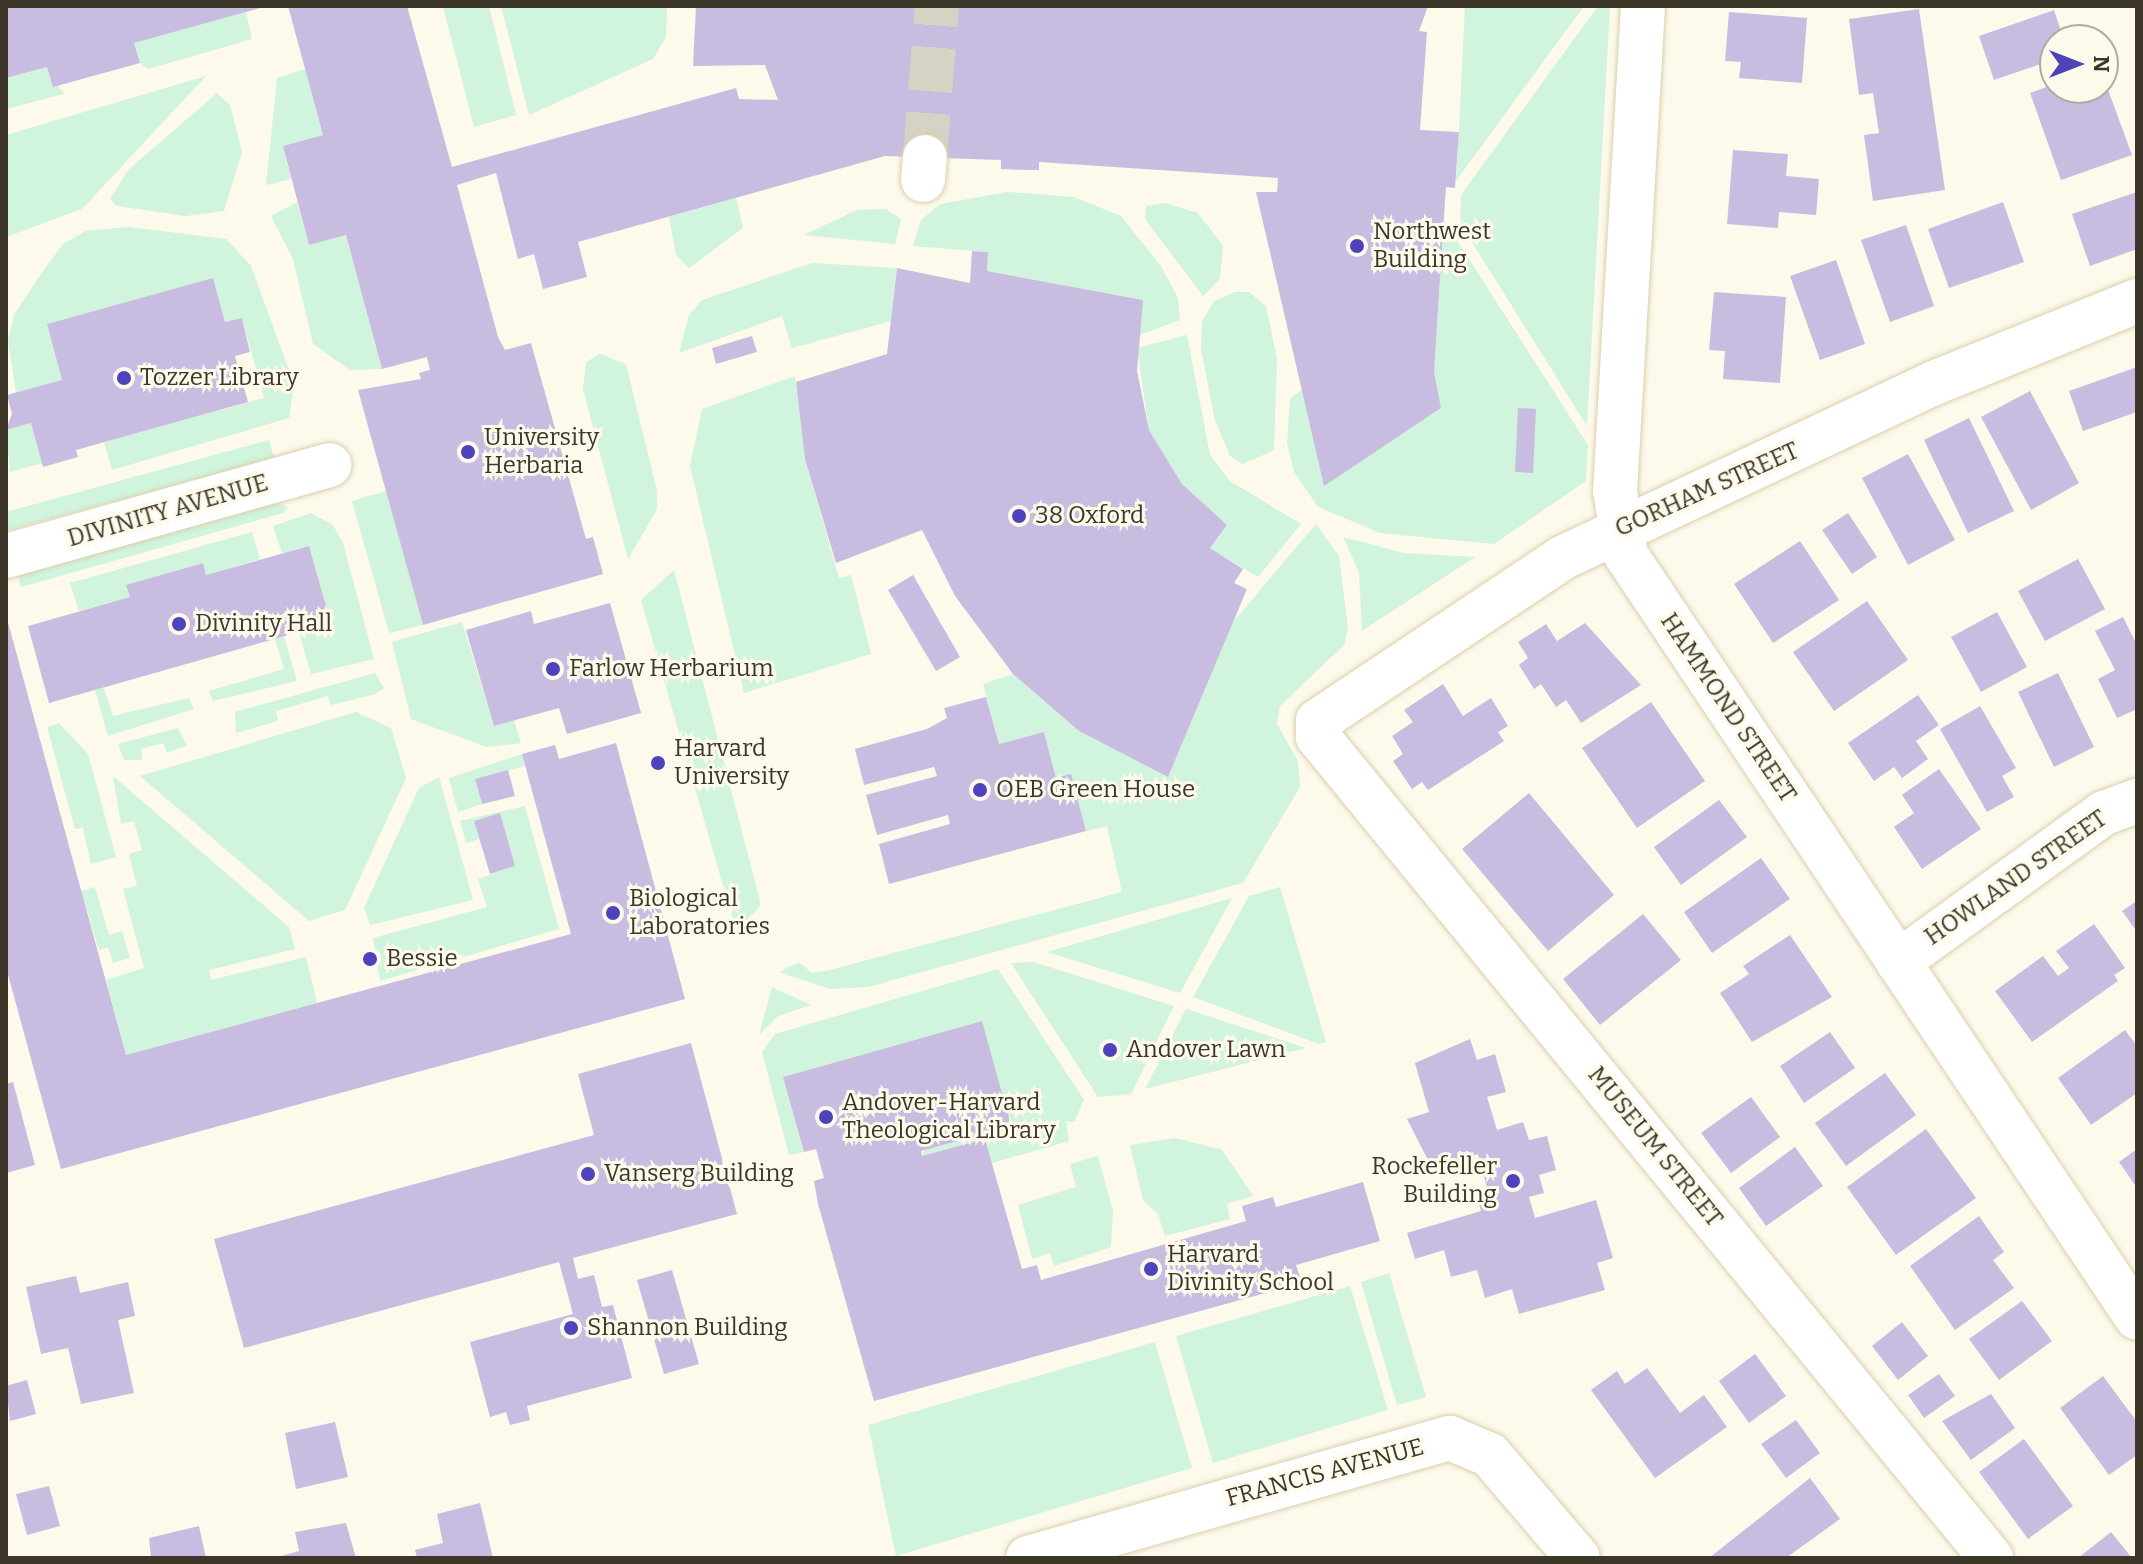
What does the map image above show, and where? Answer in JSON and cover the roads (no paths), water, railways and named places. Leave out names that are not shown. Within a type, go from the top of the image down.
[{"type":"street","name":"HAMMOND STREET","points":[[1643,6],[1615,491],[1627,558],[2137,1318]]},
{"type":"street","name":"GORHAM STREET","points":[[1318,737],[1324,714],[1562,558],[1934,383],[2137,301]]},
{"type":"street","name":"DIVINITY AVENUE","points":[[6,556],[329,465]]},
{"type":"street","name":"MUSEUM STREET","points":[[1318,737],[1991,1558]]},
{"type":"street","name":"HOWLAND STREET","points":[[1898,962],[2104,813],[2137,801]]},
{"type":"street","name":"FRANCIS AVENUE","points":[[1028,1558],[1450,1438],[1490,1455],[1578,1558]]},
{"type":"tunnel","points":[[925,157],[937,6]]},
{"type":"place","name":"Northwest Building","points":[[1357,246]]},
{"type":"place","name":"Tozzer Library","points":[[124,378]]},
{"type":"place","name":"University Herbaria","points":[[468,452]]},
{"type":"place","name":"38 Oxford","points":[[1019,516]]},
{"type":"place","name":"Divinity Hall","points":[[179,624]]},
{"type":"place","name":"Farlow Herbarium","points":[[553,669]]},
{"type":"place","name":"Harvard University","points":[[658,763]]},
{"type":"place","name":"OEB Green House","points":[[980,790]]},
{"type":"place","name":"Biological Laboratories","points":[[613,913]]},
{"type":"place","name":"Bessie","points":[[370,959]]},
{"type":"place","name":"Andover Lawn","points":[[1110,1050]]},
{"type":"place","name":"Andover-Harvard Theological Library","points":[[826,1117]]},
{"type":"place","name":"Vanserg Building","points":[[588,1174]]},
{"type":"place","name":"Rockefeller Building","points":[[1513,1181]]},
{"type":"place","name":"Harvard Divinity School","points":[[1151,1269]]},
{"type":"place","name":"Shannon Building","points":[[571,1328]]}]
